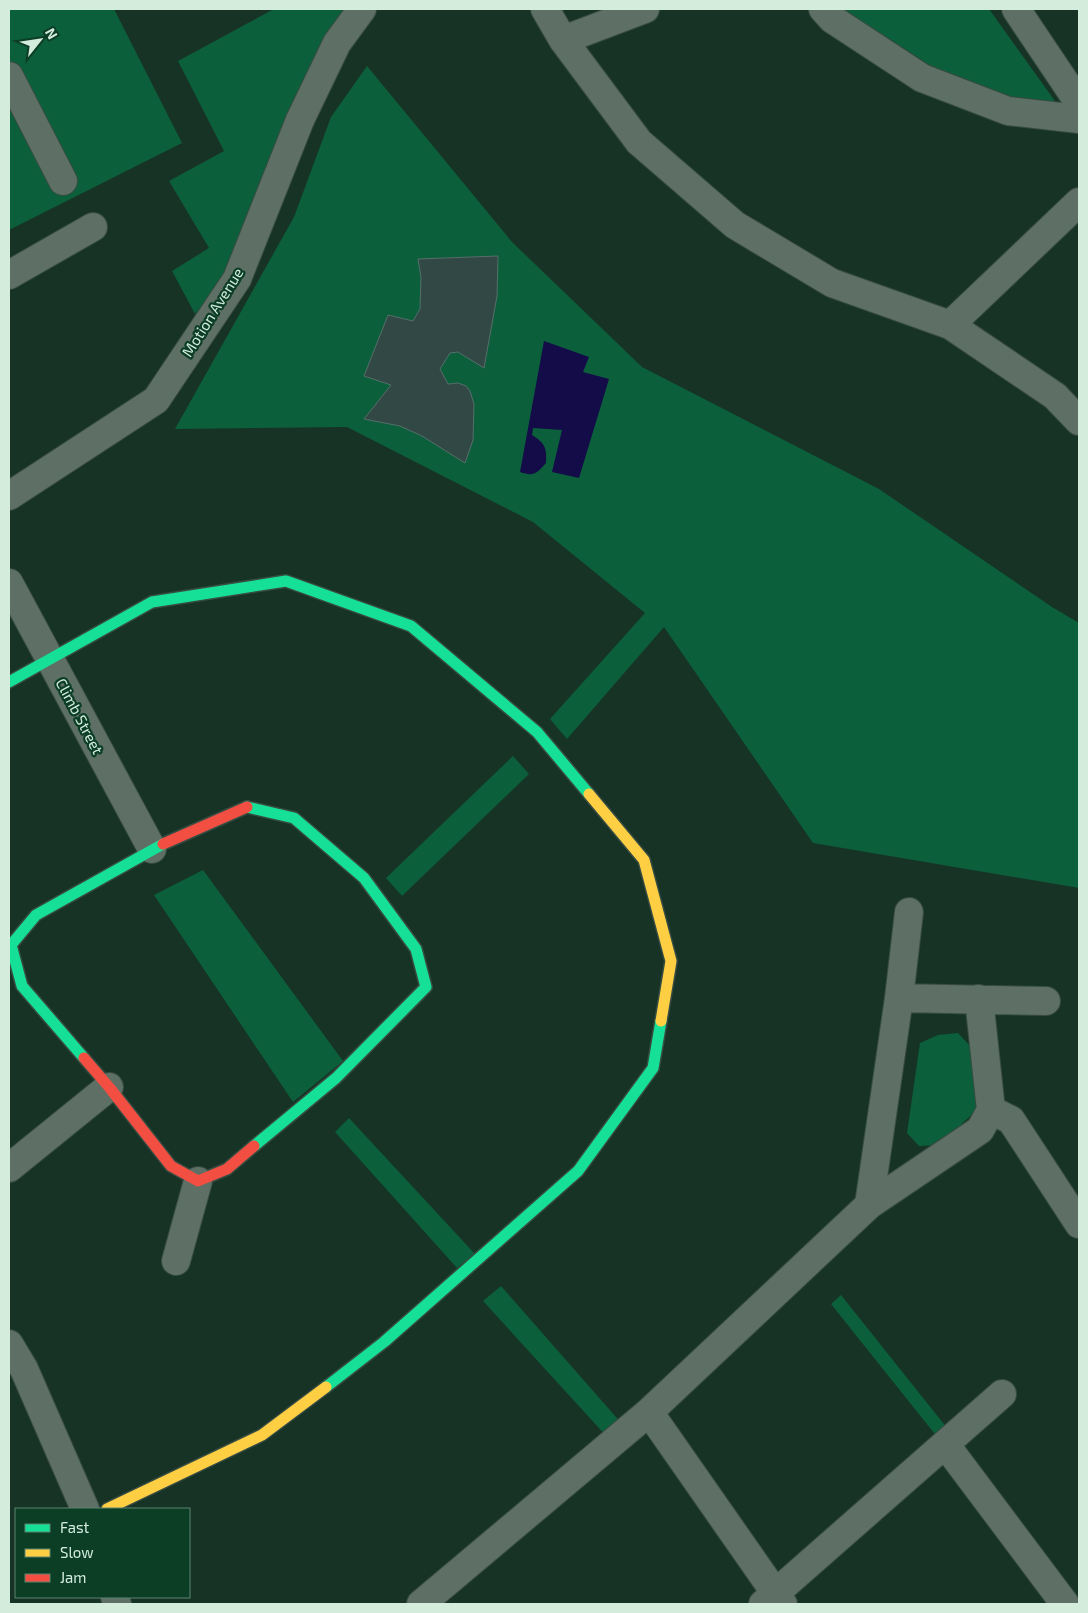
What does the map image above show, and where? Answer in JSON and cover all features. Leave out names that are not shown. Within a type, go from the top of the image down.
[{"type":"street","name":"Motion Avenue","points":[[9,496],[156,400],[237,279],[300,120],[337,43],[362,9]]},
{"type":"street","points":[[544,9],[563,40],[639,142],[735,225],[832,283],[950,325],[1055,396],[1079,421]]},
{"type":"street","points":[[563,40],[645,9]]},
{"type":"street","points":[[823,9],[832,19],[922,78],[1008,112],[1079,119]]},
{"type":"street","points":[[1016,9],[1079,103]]},
{"type":"street","points":[[9,76],[63,181]]},
{"type":"street","points":[[950,325],[1079,202]]},
{"type":"street","points":[[9,275],[93,227]]},
{"type":"street","points":[[9,682],[152,602],[286,581],[411,626],[537,732],[644,860],[670,960],[653,1068],[578,1172],[384,1342],[262,1435],[109,1508]]},
{"type":"street","name":"Climb Street","points":[[9,583],[152,849]]},
{"type":"street","points":[[247,807],[294,818],[364,878],[416,949],[426,987],[336,1078],[227,1169],[198,1181],[171,1166],[109,1087],[22,986],[11,945],[36,915],[152,849],[247,807]]},
{"type":"street","points":[[869,1205],[899,998],[909,912]]},
{"type":"street","points":[[899,998],[1046,1001]]},
{"type":"street","points":[[421,1604],[649,1412],[869,1205],[980,1130],[991,1110],[979,999]]},
{"type":"street","points":[[9,1168],[109,1087]]},
{"type":"street","points":[[991,1110],[1011,1120],[1079,1224]]},
{"type":"street","points":[[176,1261],[198,1181]]},
{"type":"street","points":[[9,1344],[24,1369],[85,1508]]},
{"type":"street","points":[[649,1412],[774,1601],[1002,1394]]},
{"type":"street","points":[[945,1444],[1065,1604]]},
{"type":"green space","points":[[9,9],[114,9],[182,143],[9,230]]},
{"type":"green space","points":[[274,9],[350,9],[234,269],[195,314],[172,271],[209,248],[169,181],[224,151],[178,61]]},
{"type":"green space","points":[[843,9],[989,9],[1055,101],[1014,102],[940,72]]},
{"type":"green space","points":[[367,66],[512,242],[642,367],[879,489],[1052,607],[1079,623],[1079,888],[813,843],[664,627],[567,739],[550,719],[645,613],[533,522],[347,427],[175,429],[294,217],[331,117]]},
{"type":"green space","points":[[513,756],[529,774],[402,896],[386,878]]},
{"type":"green space","points":[[203,870],[343,1061],[293,1102],[154,895]]},
{"type":"green space","points":[[958,1033],[972,1048],[980,1107],[939,1145],[919,1146],[907,1133],[920,1043],[938,1035]]},
{"type":"green space","points":[[349,1118],[475,1254],[457,1268],[335,1132]]},
{"type":"green space","points":[[501,1286],[623,1425],[609,1439],[483,1301]]},
{"type":"green space","points":[[841,1295],[951,1433],[942,1443],[831,1304]]},
{"type":"shaded area","points":[[544,341],[589,357],[583,372],[609,379],[579,478],[552,472],[562,430],[533,428],[532,435],[544,446],[546,463],[535,473],[520,472]]},
{"type":"building","points":[[498,256],[497,296],[484,368],[458,352],[450,353],[440,369],[448,384],[458,383],[466,386],[470,391],[474,404],[473,440],[465,463],[422,436],[400,426],[364,419],[391,385],[364,376],[388,315],[413,321],[420,309],[421,277],[418,259]]},
{"type":"traffic: fast","points":[[9,682],[152,602],[286,581],[411,626],[537,732],[589,794]]},
{"type":"traffic: fast","points":[[247,807],[294,818],[364,878],[416,949],[426,987],[336,1078],[254,1146]]},
{"type":"traffic: fast","points":[[84,1058],[22,986],[11,945],[36,915],[163,844]]},
{"type":"traffic: fast","points":[[326,1387],[384,1342],[578,1171],[653,1068],[661,1021]]},
{"type":"traffic: slow","points":[[589,794],[644,860],[671,961],[661,1021]]},
{"type":"traffic: slow","points":[[109,1508],[262,1435],[326,1387]]},
{"type":"traffic: jam","points":[[163,844],[247,807]]},
{"type":"traffic: jam","points":[[84,1058],[171,1166],[198,1181],[227,1169],[254,1146]]}]
